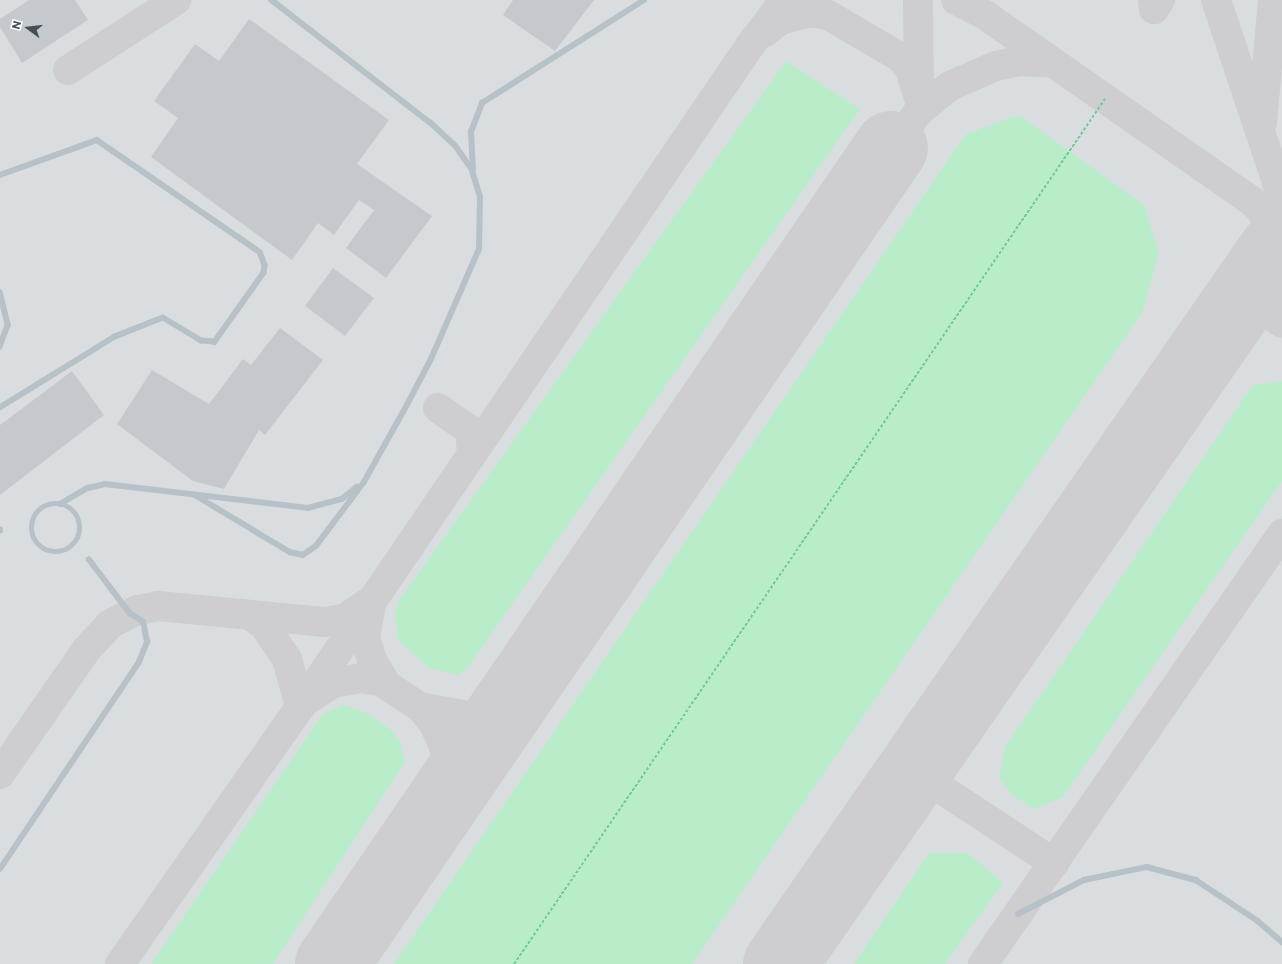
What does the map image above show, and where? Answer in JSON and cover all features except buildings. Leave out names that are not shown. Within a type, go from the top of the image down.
[{"type":"lane","points":[[271,0],[430,123],[454,146],[473,175]]},
{"type":"lane","points":[[195,494],[290,552],[304,555],[316,546],[364,482],[431,359],[479,249],[482,219],[473,175],[471,132],[482,103],[644,0]]},
{"type":"lane","points":[[0,175],[97,140],[260,252],[265,265],[264,273],[215,342],[201,341],[163,318],[115,337],[0,408]]},
{"type":"lane","points":[[0,292],[8,325],[0,347]]},
{"type":"lane","points":[[60,504],[79,518],[80,534],[71,548],[56,553],[41,547],[32,526],[45,507],[60,504],[88,488],[104,484],[308,508],[342,499],[364,482]]},
{"type":"lane","points":[[0,869],[139,662],[147,642],[143,622],[130,614],[89,560]]},
{"type":"lane","points":[[1018,914],[1084,880],[1146,867],[1196,880],[1258,921],[1282,942]]},
{"type":"path","points":[[514,964],[1105,99]]},
{"type":"shaded area","points":[[0,0],[1282,0],[1282,964],[0,964]]},
{"type":"green space","points":[[786,61],[860,109],[466,670],[458,675],[429,668],[398,640],[395,613],[400,599]]},
{"type":"green space","points":[[1019,115],[1144,205],[1159,253],[1142,313],[692,964],[394,964],[966,134]]},
{"type":"green space","points":[[1282,381],[1282,481],[1063,797],[1034,809],[1013,796],[999,778],[1005,747],[1253,385]]},
{"type":"green space","points":[[344,705],[366,713],[390,729],[400,741],[405,762],[273,964],[151,964],[323,714]]},
{"type":"green space","points":[[929,853],[968,853],[1003,883],[945,964],[854,964]]},
{"type":"taxiway","points":[[68,70],[176,0]]},
{"type":"taxiway","points":[[120,964],[300,707],[751,44],[785,0]]},
{"type":"taxiway","points":[[918,0],[919,90]]},
{"type":"taxiway","points":[[956,0],[985,15],[1254,203],[1264,214],[1275,251]]},
{"type":"taxiway","points":[[1153,0],[1154,9],[1160,0]]},
{"type":"taxiway","points":[[1216,0],[1277,182],[1282,203],[1276,242]]},
{"type":"taxiway","points":[[1262,123],[1273,0]]},
{"type":"taxiway","points":[[765,32],[780,20],[809,12],[828,15],[900,57],[910,69],[918,96]]},
{"type":"taxiway","points":[[891,148],[919,111],[950,86],[996,66],[1019,61],[1053,63]]},
{"type":"taxiway","points":[[1243,296],[1282,323]]},
{"type":"taxiway","points":[[438,408],[470,430],[472,453]]},
{"type":"taxiway","points":[[983,964],[1282,534]]},
{"type":"taxiway","points":[[0,774],[87,649],[110,624],[138,610],[158,606],[324,622],[344,619],[368,603]]},
{"type":"taxiway","points":[[371,604],[365,639],[373,662],[386,684]]},
{"type":"taxiway","points":[[251,616],[264,625],[287,659],[300,707]]},
{"type":"taxiway","points":[[307,700],[333,683],[360,678],[380,681],[420,707],[432,721],[443,744],[446,761],[441,802]]},
{"type":"taxiway","points":[[420,707],[467,716],[499,706],[515,693]]},
{"type":"taxiway","points":[[914,771],[1054,863]]},
{"type":"taxiway","points":[[333,964],[334,960]]},
{"type":"runway","points":[[332,964],[891,148]]},
{"type":"runway","points":[[780,964],[1275,251]]}]
